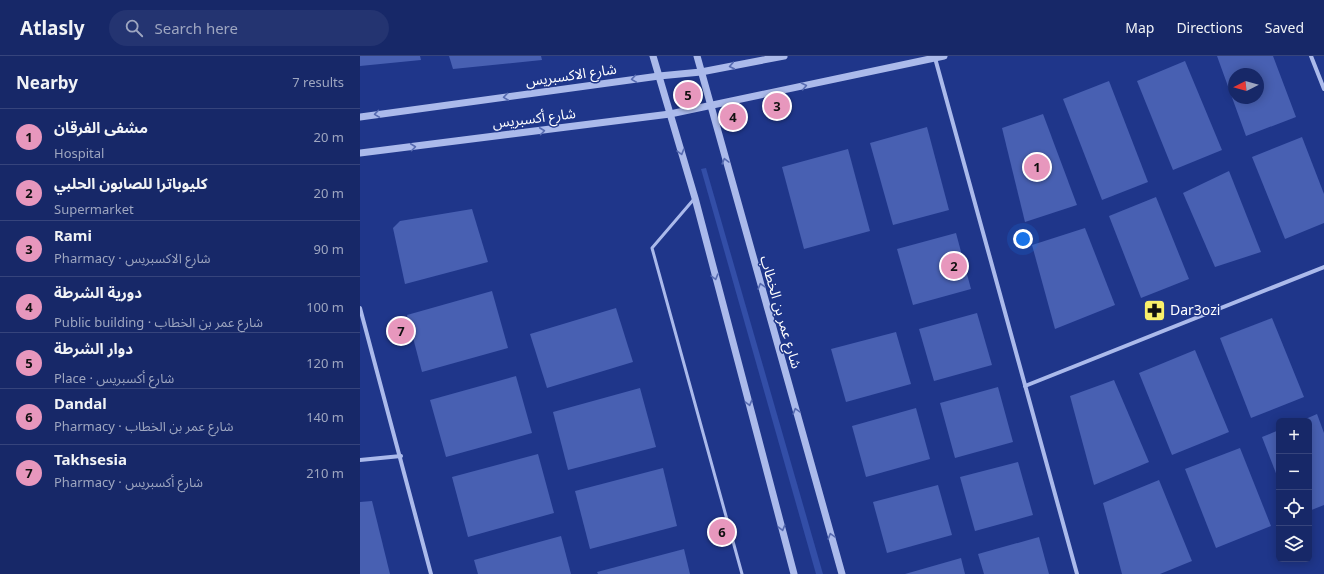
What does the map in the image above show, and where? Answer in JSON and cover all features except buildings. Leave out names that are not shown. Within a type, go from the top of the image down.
[{"type":"street","points":[[653,56],[695,198],[794,574]]},
{"type":"street","name":"شارع عمر بن الخطاب","points":[[697,56],[842,574]]},
{"type":"street","name":"شارع الاكسبريس","points":[[360,116],[659,76],[701,72],[784,56]]},
{"type":"street","name":"شارع أكسبريس","points":[[360,153],[670,114],[944,56]]},
{"type":"street","points":[[1311,56],[1324,89]]},
{"type":"street","points":[[936,58],[1077,574]]},
{"type":"street","points":[[1025,386],[1324,266]]},
{"type":"street","points":[[360,308],[401,456],[431,574]]},
{"type":"street","points":[[360,460],[401,456]]},
{"type":"lane","points":[[695,198],[652,248],[742,574]]},
{"type":"shaded area","points":[[706,168],[823,574],[816,574],[701,169]]},
{"type":"place","name":"دوار الشرطة","points":[[688,95]]},
{"type":"place","name":"Rami","points":[[777,106]]},
{"type":"place","name":"دورية الشرطة","points":[[733,117]]},
{"type":"place","name":"مشفى الفرقان","points":[[1037,167]]},
{"type":"place","name":"كليوباترا للصابون الحلبي","points":[[954,266]]},
{"type":"place","name":"Dar3ozi","points":[[1155,310]]},
{"type":"place","name":"Takhsesia","points":[[401,331]]},
{"type":"place","name":"Dandal","points":[[722,532]]}]
